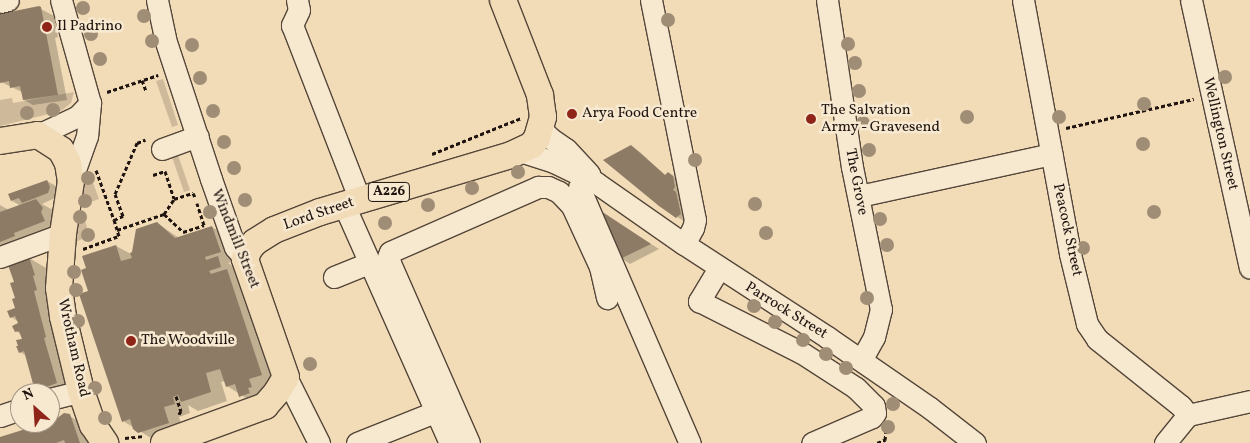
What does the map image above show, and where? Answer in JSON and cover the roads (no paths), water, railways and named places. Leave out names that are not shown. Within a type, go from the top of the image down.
[{"type":"main road","points":[[503,0],[540,95],[542,105],[534,122]]},
{"type":"main road","name":"A226","points":[[520,151],[532,144],[534,122]]},
{"type":"main road","points":[[0,141],[38,135],[60,150],[68,163],[71,181]]},
{"type":"main road","name":"Lord Street","points":[[245,259],[249,248],[270,231],[352,202],[491,162],[520,151]]},
{"type":"main road","name":"Wrotham Road","points":[[71,181],[62,234],[59,288],[63,317],[81,390],[93,425],[113,440]]},
{"type":"main road","name":"Windmill Street","points":[[245,259],[286,377]]},
{"type":"main road","points":[[155,439],[265,406],[277,392],[286,377]]},
{"type":"street","points":[[0,2],[8,0]]},
{"type":"street","points":[[38,135],[78,116],[97,98],[61,0]]},
{"type":"street","name":"Windmill Street","points":[[158,0],[165,39],[235,247],[245,259]]},
{"type":"street","points":[[297,0],[299,10],[292,25],[320,71],[369,263],[434,412],[450,443]]},
{"type":"street","points":[[651,0],[695,220],[693,228],[684,244]]},
{"type":"street","name":"The Grove","points":[[827,0],[846,131],[881,313],[874,337],[861,360]]},
{"type":"street","name":"Peacock Street","points":[[1023,0],[1046,132],[1072,261],[1089,330],[1097,339],[1183,408],[1188,415]]},
{"type":"street","name":"Wellington Street","points":[[1191,0],[1250,268]]},
{"type":"street","name":"Wrotham Road","points":[[71,181],[87,136],[97,98]]},
{"type":"street","name":"Parrock Street","points":[[534,122],[550,138],[566,149],[587,185]]},
{"type":"street","points":[[162,149],[198,136]]},
{"type":"street","name":"Parrock Street","points":[[520,151],[554,162],[587,185],[791,312],[975,443]]},
{"type":"street","points":[[859,196],[1051,154]]},
{"type":"street","points":[[587,185],[690,443]]},
{"type":"street","points":[[469,443],[390,263],[388,257],[390,252],[538,187],[548,186],[559,192],[572,206],[600,267],[607,298]]},
{"type":"street","points":[[0,257],[62,234]]},
{"type":"street","points":[[334,278],[369,263]]},
{"type":"street","points":[[728,274],[707,305],[802,353],[856,388],[874,406],[875,413],[872,417],[812,443]]},
{"type":"street","name":"Windmill Street","points":[[286,377],[319,443]]},
{"type":"street","points":[[60,396],[81,390]]},
{"type":"street","points":[[357,443],[434,412],[446,404],[448,396]]},
{"type":"street","points":[[1165,443],[1188,415],[1250,401]]},
{"type":"place","name":"Il Padrino","points":[[47,27]]},
{"type":"place","name":"Arya Food Centre","points":[[572,114]]},
{"type":"place","name":"The Salvation Army - Gravesend","points":[[811,119]]},
{"type":"place","name":"The Woodville","points":[[131,341]]}]
